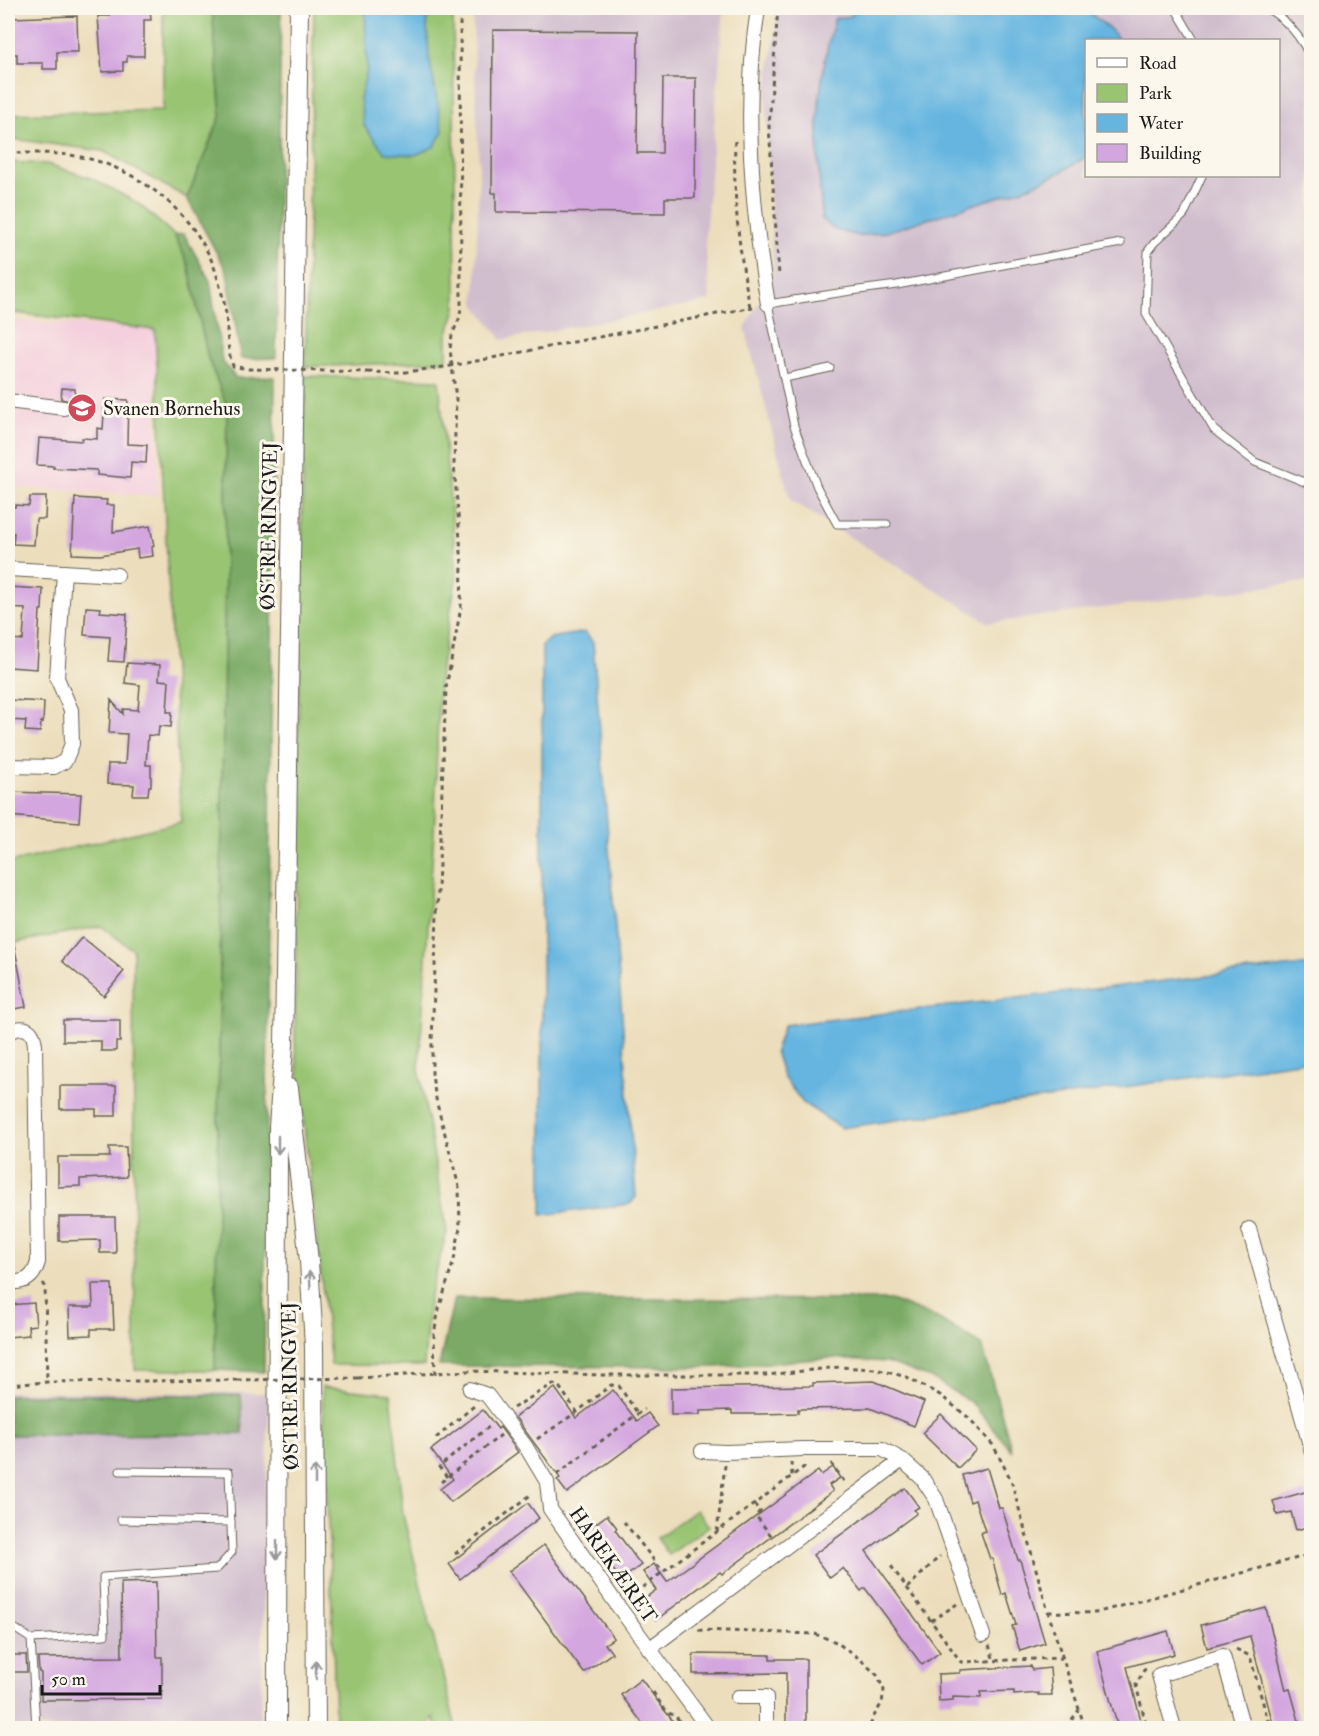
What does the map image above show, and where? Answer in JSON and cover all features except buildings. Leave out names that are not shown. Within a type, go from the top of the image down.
[{"type":"main road","name":"ØSTRE RINGVEJ","points":[[277,1728],[278,1127],[285,1045],[299,8]]},
{"type":"main road","name":"ØSTRE RINGVEJ","points":[[285,1045],[309,1261],[314,1346],[316,1728]]},
{"type":"street","points":[[758,8],[753,37],[749,117],[754,211],[768,304]]},
{"type":"street","points":[[8,401],[64,408]]},
{"type":"street","points":[[8,569],[117,575]]},
{"type":"street","points":[[8,766],[54,767],[64,761],[72,744],[71,710],[57,678],[64,572]]},
{"type":"street","points":[[8,1032],[18,1028],[27,1029],[33,1034],[35,1045],[38,1262],[36,1271],[30,1278],[8,1283]]},
{"type":"street","points":[[1249,1228],[1311,1452]]},
{"type":"street","points":[[470,1389],[487,1395]]},
{"type":"street","name":"HAREKÆRET","points":[[487,1395],[526,1447],[547,1482],[550,1509],[708,1728]]},
{"type":"street","points":[[702,1451],[882,1449],[902,1460],[922,1478],[936,1499],[983,1635]]},
{"type":"street","name":"HAREKÆRET","points":[[649,1649],[902,1460]]},
{"type":"street","points":[[1174,1728],[1159,1675],[1223,1656],[1243,1728]]},
{"type":"street","points":[[738,1697],[766,1697],[766,1728]]},
{"type":"lane","points":[[1175,8],[1193,39]]},
{"type":"lane","points":[[1266,8],[1288,22],[1305,44],[1311,62]]},
{"type":"lane","points":[[1202,177],[1184,215],[1148,251],[1146,314],[1214,430],[1255,462],[1311,485]]},
{"type":"lane","points":[[887,524],[837,524],[817,487],[794,426],[768,304],[897,285],[1121,243]]},
{"type":"lane","points":[[785,378],[830,368]]},
{"type":"lane","points":[[8,1624],[31,1638],[105,1635],[103,1577],[217,1569],[232,1552],[229,1473],[120,1471]]},
{"type":"lane","points":[[121,1520],[231,1522]]},
{"type":"lane","points":[[31,1638],[36,1728]]},
{"type":"path","points":[[435,1374],[434,1334],[460,1228],[459,1187],[432,1076],[432,1041],[446,688],[461,607],[462,575],[454,464],[456,399],[451,366],[452,335],[460,317],[461,303],[460,8]]},
{"type":"path","points":[[8,153],[55,153],[90,159],[124,171],[154,189],[180,213],[201,241],[216,273],[225,308],[233,366],[248,369],[398,373],[451,366],[768,304],[780,274],[776,243],[770,126],[778,8]]},
{"type":"path","points":[[36,1271],[45,1286],[47,1382]]},
{"type":"path","points":[[8,1385],[47,1382],[358,1378],[468,1371],[604,1375],[766,1375],[840,1367],[875,1369],[907,1377],[940,1395],[969,1418],[993,1445],[1011,1480],[1048,1612],[1085,1728]]},
{"type":"path","points":[[441,1482],[507,1421],[553,1384],[558,1385],[577,1412]]},
{"type":"path","points":[[526,1447],[611,1385],[619,1386],[638,1414]]},
{"type":"path","points":[[436,1438],[487,1395]]},
{"type":"path","points":[[455,1554],[644,1409]]},
{"type":"path","points":[[447,1477],[439,1467],[507,1421]]},
{"type":"path","points":[[618,1606],[804,1467],[803,1449]]},
{"type":"path","points":[[821,1449],[854,1496]]},
{"type":"path","points":[[717,1532],[726,1452]]},
{"type":"path","points":[[754,1504],[760,1511],[756,1516],[781,1550]]},
{"type":"path","points":[[624,1522],[663,1572]]},
{"type":"path","points":[[907,1588],[941,1555],[954,1551]]},
{"type":"path","points":[[1048,1612],[1095,1613],[1311,1554]]},
{"type":"path","points":[[891,1566],[961,1662],[1063,1658]]},
{"type":"path","points":[[931,1621],[970,1597]]},
{"type":"path","points":[[675,1629],[815,1634],[836,1642],[877,1674],[884,1690],[882,1703],[869,1728]]},
{"type":"path","points":[[653,1692],[667,1713],[675,1715],[684,1728]]},
{"type":"path","points":[[1070,1728],[1070,1722],[1079,1710]]},
{"type":"shaded area","points":[[472,8],[724,8],[705,238],[710,301],[502,340],[475,304],[479,168]]},
{"type":"shaded area","points":[[779,8],[1311,8],[1311,581],[989,623],[790,500],[745,328],[773,276],[766,96]]},
{"type":"shaded area","name":"Svanen Børnehus","points":[[8,320],[155,329],[158,496],[8,487]]},
{"type":"shaded area","points":[[8,1392],[269,1393],[260,1728],[8,1728]]},
{"type":"green space","points":[[163,8],[212,8],[221,115],[187,198],[103,151],[13,139],[8,114],[163,110]]},
{"type":"green space","points":[[212,8],[281,8],[276,358],[241,359],[227,272],[187,198],[221,115]]},
{"type":"green space","points":[[314,8],[453,8],[456,308],[447,336],[447,361],[305,367]]},
{"type":"green space","points":[[8,162],[47,164],[91,178],[138,203],[174,235],[188,264],[208,358],[227,406],[215,1370],[135,1370],[133,950],[101,926],[8,944],[8,863],[181,822],[155,330],[8,312]]},
{"type":"green space","points":[[184,234],[210,281],[222,361],[236,378],[275,377],[264,1372],[215,1370],[227,406],[208,358],[188,264],[174,235]]},
{"type":"green space","points":[[305,376],[439,380],[457,574],[439,678],[435,815],[419,1070],[447,1232],[429,1299],[424,1366],[331,1365],[295,1045]]},
{"type":"green space","points":[[454,1298],[891,1300],[937,1318],[982,1345],[1012,1451],[972,1403],[933,1379],[887,1362],[831,1358],[716,1367],[439,1366]]},
{"type":"green space","points":[[322,1387],[391,1394],[403,1515],[456,1728],[437,1728],[434,1717],[427,1728],[335,1728]]},
{"type":"green space","points":[[8,1395],[241,1395],[243,1434],[8,1435]]},
{"type":"green space","points":[[696,1510],[709,1526],[669,1555],[657,1538]]},
{"type":"water","points":[[365,8],[426,8],[429,57],[443,131],[434,147],[415,155],[385,153],[364,126],[360,99],[367,69]]},
{"type":"water","points":[[854,8],[1084,8],[1118,39],[1085,39],[1085,158],[1029,187],[886,232],[859,236],[835,230],[822,219],[818,148],[820,98],[825,57],[835,18],[852,16]]},
{"type":"water","points":[[585,632],[593,642],[636,1197],[630,1204],[542,1215],[542,645],[550,638]]},
{"type":"water","points":[[1311,964],[1311,1060],[841,1128],[803,1103],[783,1077],[775,1051],[784,1025]]},
{"type":"place","name":"Svanen Børnehus","points":[[82,408]]}]
